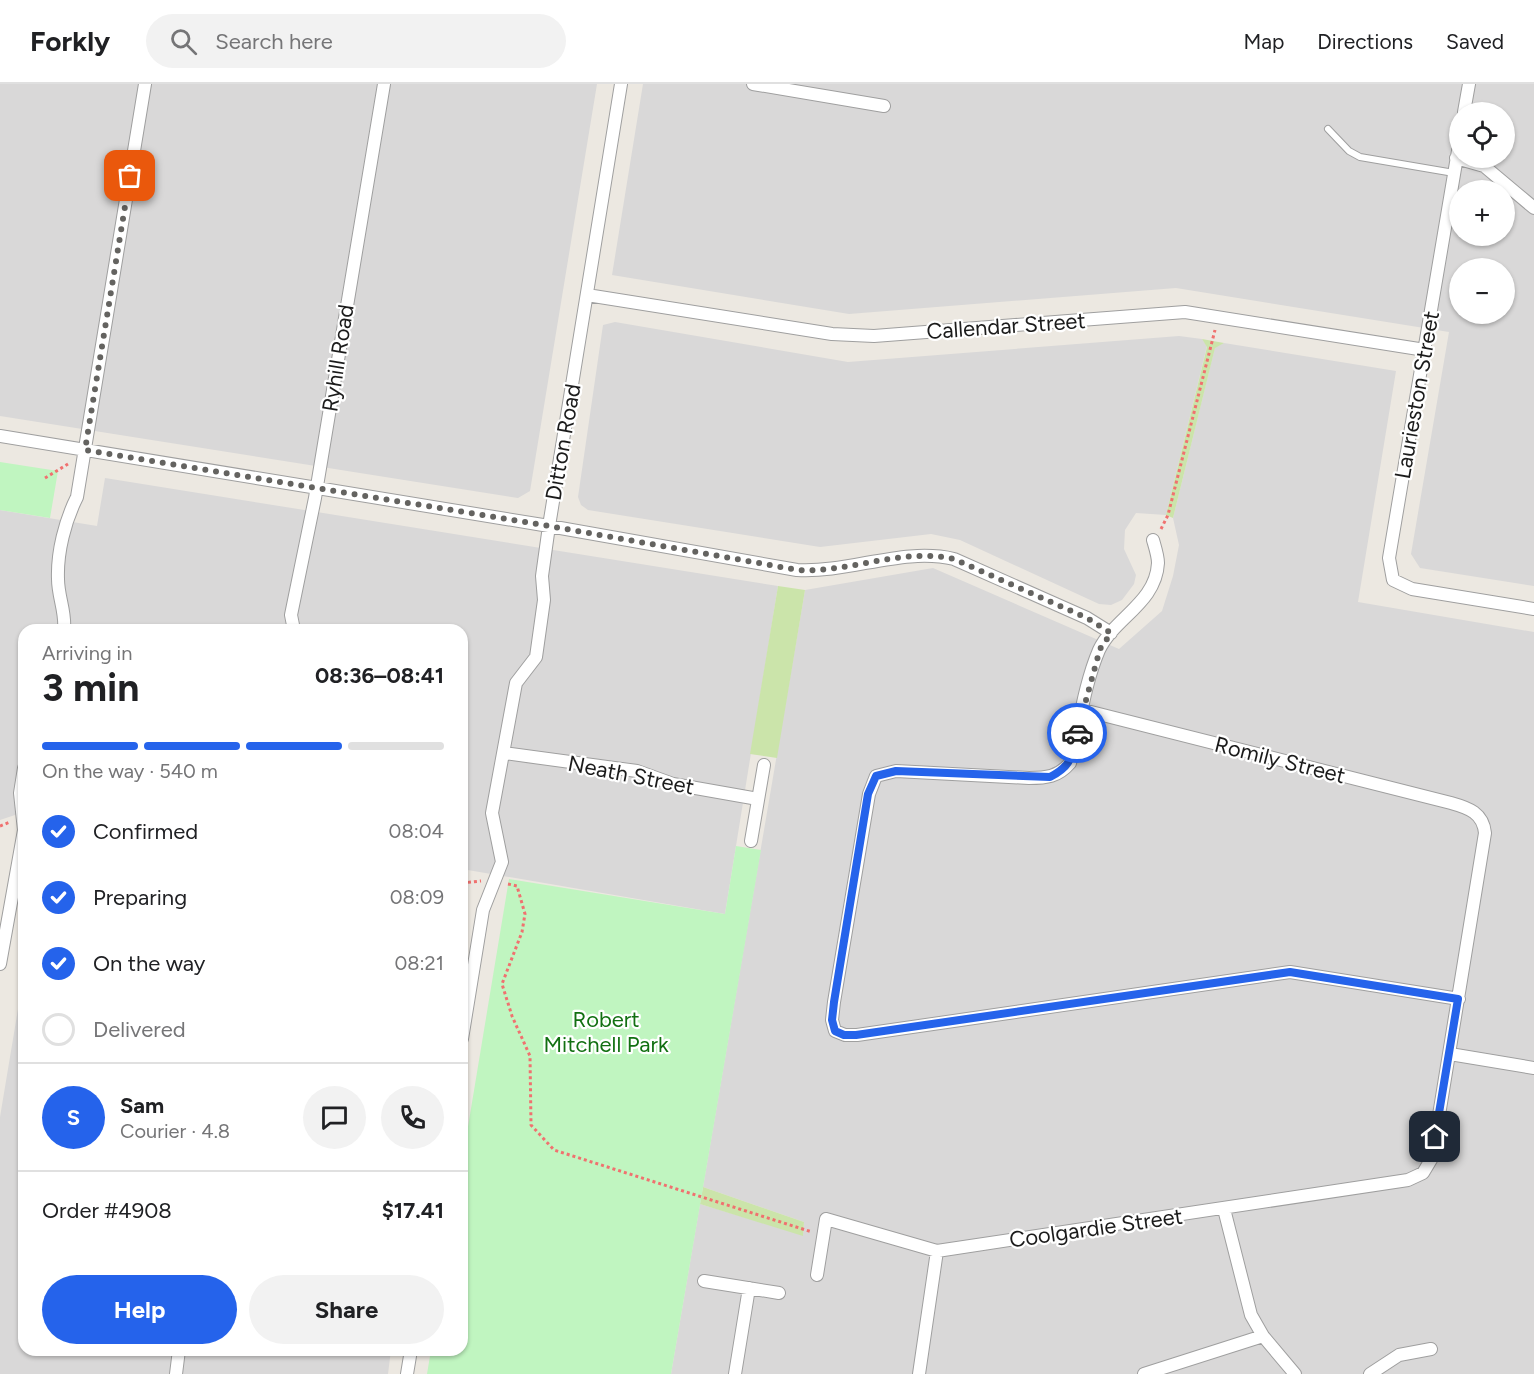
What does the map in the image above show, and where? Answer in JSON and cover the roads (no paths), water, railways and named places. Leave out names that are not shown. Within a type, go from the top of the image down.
[{"type":"street","points":[[65,624],[58,580],[60,563],[68,515],[77,497],[145,84]]},
{"type":"street","name":"Ryhill Road","points":[[293,624],[291,615],[316,489],[384,84]]},
{"type":"street","name":"Ditton Road","points":[[468,1003],[483,910],[502,862],[492,813],[516,683],[536,657],[544,600],[542,576],[549,526],[621,84]]},
{"type":"street","points":[[753,84],[884,106]]},
{"type":"street","points":[[1466,102],[1469,84]]},
{"type":"street","name":"Laurieston Street","points":[[1455,168],[1389,558],[1393,580],[1412,589],[1534,609]]},
{"type":"street","points":[[1486,168],[1534,208]]},
{"type":"street","name":"Callendar Street","points":[[587,295],[832,334],[874,336],[1185,312],[1425,350]]},
{"type":"street","points":[[0,436],[808,570],[837,569],[934,554],[954,559],[1087,618],[1111,633]]},
{"type":"street","points":[[1153,540],[1158,563],[1150,589],[1136,609],[1111,633],[1100,649],[1070,763],[1064,770],[1050,777],[896,771],[876,776],[868,794],[838,979],[832,1020],[835,1031],[844,1035],[856,1035],[1290,972],[1458,999],[1449,1054],[1534,1068]]},
{"type":"street","name":"Romily Street","points":[[1083,710],[1451,803],[1476,813],[1484,825],[1485,833],[1458,999]]},
{"type":"street","name":"Neath Street","points":[[504,753],[637,771],[673,784],[759,799]]},
{"type":"street","points":[[751,841],[764,765]]},
{"type":"street","points":[[0,964],[18,864]]},
{"type":"street","name":"Coolgardie Street","points":[[817,1275],[826,1219],[937,1251],[1407,1180],[1423,1173],[1432,1158],[1449,1054]]},
{"type":"street","points":[[1224,1209],[1251,1315],[1263,1336],[1295,1374]]},
{"type":"street","points":[[919,1374],[937,1251]]},
{"type":"street","points":[[704,1281],[779,1293]]},
{"type":"street","points":[[735,1374],[749,1288]]},
{"type":"street","points":[[1144,1374],[1263,1336]]},
{"type":"street","points":[[1370,1374],[1399,1355],[1431,1349]]},
{"type":"street","points":[[176,1374],[179,1356]]},
{"type":"street","points":[[407,1374],[410,1356]]},
{"type":"lane","points":[[1328,129],[1349,151],[1359,157],[1454,173]]},
{"type":"park label","name":"Robert Mitchell Park","points":[[606,1032]]}]
